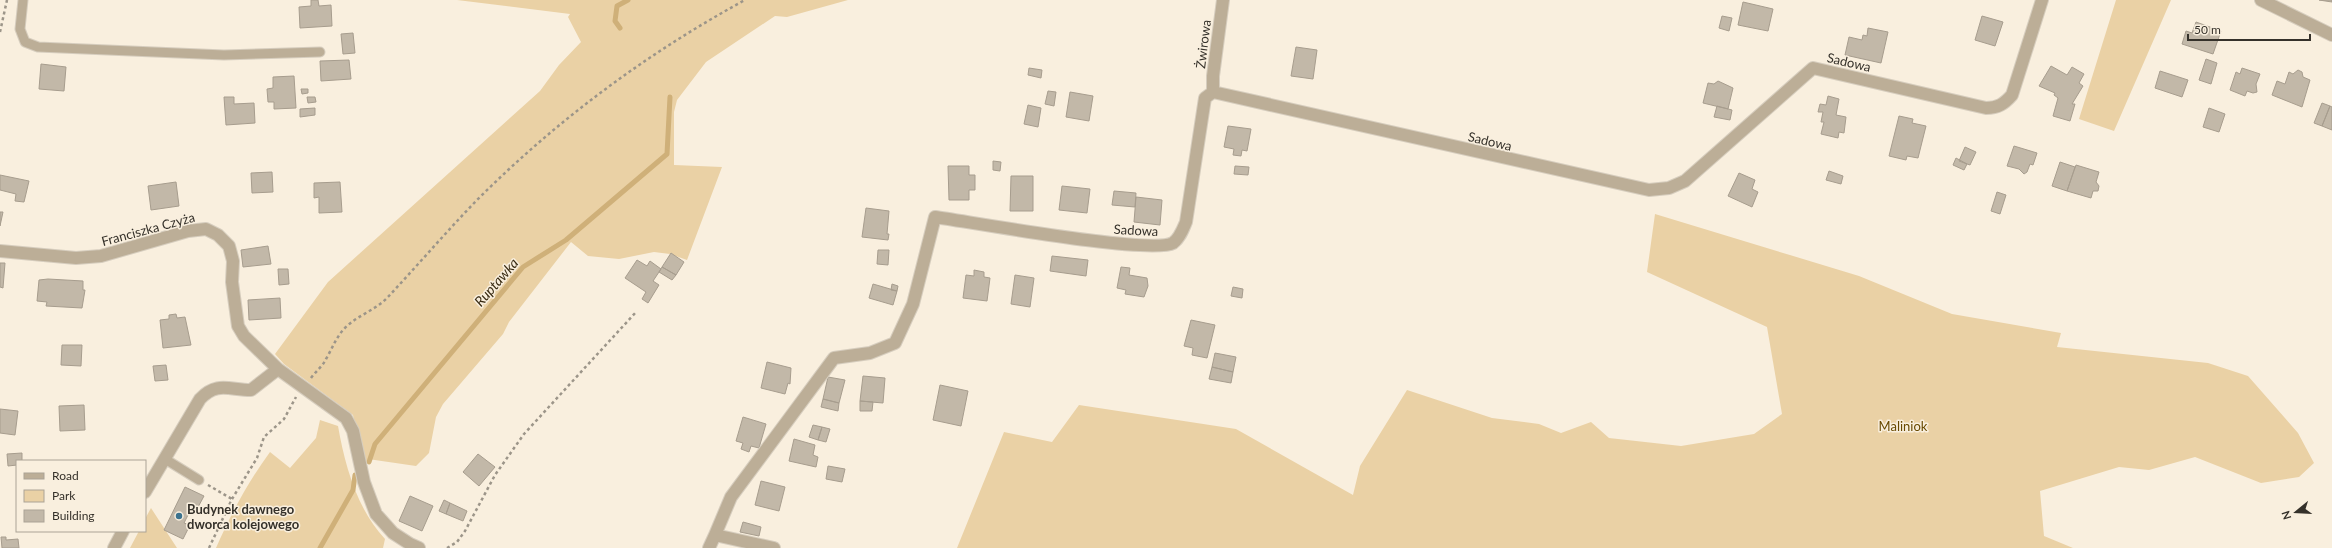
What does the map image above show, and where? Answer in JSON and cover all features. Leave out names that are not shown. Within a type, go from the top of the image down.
[{"type":"street","name":"Żwirowa","points":[[1213,92],[1213,76],[1223,0]]},
{"type":"street","name":"Sadowa","points":[[715,535],[731,497],[834,358],[870,353],[895,343],[913,304],[935,217],[1096,241],[1155,246],[1173,243],[1180,236],[1186,222],[1205,98],[1213,92],[1641,189],[1649,190],[1669,188],[1685,181],[1813,68],[1986,108],[1994,108],[2004,104],[2012,94],[2042,0]]},
{"type":"street","points":[[2261,0],[2332,34]]},
{"type":"street","name":"Franciszka Czyża","points":[[0,251],[76,258],[101,256],[188,231],[206,229],[229,246],[233,261],[232,282],[238,326],[244,336],[278,369],[346,418],[353,431],[364,482],[376,514],[393,533],[419,548]]},
{"type":"street","points":[[146,490],[200,399],[209,390],[220,388],[251,390],[278,369]]},
{"type":"street","points":[[114,548],[122,532]]},
{"type":"street","points":[[709,548],[715,535],[774,548]]},
{"type":"lane","points":[[23,0],[20,29],[25,42],[38,47],[224,54],[320,52]]},
{"type":"lane","points":[[165,459],[199,480]]},
{"type":"path","points":[[0,32],[7,0]]},
{"type":"path","points":[[307,382],[326,361],[341,332],[385,300],[468,210],[527,153],[624,74],[680,38],[746,0]]},
{"type":"path","points":[[447,548],[457,542],[465,531],[495,475],[524,434],[637,311]]},
{"type":"path","points":[[209,548],[232,499],[257,458],[264,437],[281,423],[298,394]]},
{"type":"path","points":[[199,480],[232,499]]},
{"type":"green space","points":[[457,0],[848,0],[787,17],[775,16],[706,62],[677,100],[674,112],[674,165],[722,167],[687,260],[670,254],[654,252],[619,259],[588,256],[571,242],[509,322],[503,334],[443,404],[436,417],[429,453],[416,466],[368,459],[364,470],[353,415],[284,364],[275,354],[328,282],[540,91],[559,65],[581,42],[568,17],[570,14]]},
{"type":"green space","points":[[2116,0],[2171,0],[2114,131],[2079,119]]},
{"type":"green space","name":"Maliniok","points":[[1655,214],[1859,276],[1952,314],[2061,333],[2057,347],[2208,363],[2248,376],[2298,433],[2314,463],[2299,477],[2261,483],[2195,457],[2149,470],[2119,467],[2040,491],[2044,536],[2073,548],[957,548],[1004,432],[1052,442],[1079,405],[1236,429],[1353,495],[1360,466],[1407,390],[1492,418],[1539,424],[1561,433],[1591,422],[1609,438],[1681,446],[1754,434],[1782,414],[1767,327],[1647,272]]},
{"type":"green space","points":[[320,420],[338,426],[344,456],[354,486],[367,514],[385,539],[383,548],[216,548],[240,498],[270,452],[290,468],[316,438]]},
{"type":"green space","points":[[151,508],[177,548],[130,548],[138,532],[146,532],[146,517]]},
{"type":"building","points":[[311,0],[318,0],[319,6],[331,5],[332,26],[300,28],[299,7],[311,6]]},
{"type":"building","points":[[2319,0],[2332,0],[2332,2]]},
{"type":"building","points":[[1743,2],[1773,9],[1768,31],[1738,25]]},
{"type":"building","points":[[1722,16],[1732,18],[1729,31],[1719,28]]},
{"type":"building","points":[[1982,16],[2003,22],[1995,46],[1975,40]]},
{"type":"building","points":[[2196,22],[2221,31],[2213,54],[2182,44],[2186,31],[2192,33]]},
{"type":"building","points":[[1868,28],[1888,32],[1881,63],[1845,55],[1849,37],[1862,40],[1863,35],[1867,36]]},
{"type":"building","points":[[353,33],[355,53],[343,54],[341,34]]},
{"type":"building","points":[[1296,47],[1317,50],[1313,79],[1291,76]]},
{"type":"building","points":[[2206,59],[2217,63],[2211,84],[2199,80]]},
{"type":"building","points":[[349,60],[351,79],[321,81],[320,61]]},
{"type":"building","points":[[41,64],[66,67],[64,91],[39,89]]},
{"type":"building","points":[[2051,66],[2067,75],[2072,67],[2084,74],[2079,83],[2083,86],[2072,104],[2075,104],[2070,121],[2053,116],[2058,98],[2054,95],[2055,93],[2039,86]]},
{"type":"building","points":[[1029,68],[1042,70],[1041,78],[1028,75]]},
{"type":"building","points":[[2242,68],[2260,74],[2256,84],[2257,92],[2253,93],[2247,91],[2245,96],[2230,90],[2236,72],[2240,74]]},
{"type":"building","points":[[2298,70],[2302,72],[2303,77],[2310,80],[2302,107],[2272,95],[2277,81],[2285,84],[2289,72],[2293,74]]},
{"type":"building","points":[[2160,71],[2188,80],[2182,97],[2155,88]]},
{"type":"building","points":[[294,76],[296,108],[274,109],[274,102],[268,102],[267,89],[273,88],[273,77]]},
{"type":"building","points":[[1718,81],[1733,88],[1728,109],[1703,103],[1708,83],[1714,84]]},
{"type":"building","points":[[301,89],[308,89],[308,93],[302,94]]},
{"type":"building","points":[[1048,91],[1056,92],[1054,106],[1045,104]]},
{"type":"building","points":[[1070,92],[1093,96],[1089,121],[1066,117]]},
{"type":"building","points":[[1828,96],[1839,99],[1836,115],[1846,117],[1844,133],[1839,132],[1838,138],[1821,134],[1824,122],[1821,122],[1823,112],[1818,112],[1820,104],[1826,105]]},
{"type":"building","points":[[224,97],[234,97],[234,104],[254,103],[255,123],[226,125]]},
{"type":"building","points":[[307,97],[315,97],[316,102],[308,103]]},
{"type":"building","points":[[2322,103],[2330,106],[2322,126],[2314,123]]},
{"type":"building","points":[[1028,105],[1041,108],[1038,127],[1024,124]]},
{"type":"building","points":[[1717,106],[1732,110],[1730,120],[1714,117]]},
{"type":"building","points":[[2330,106],[2332,107],[2332,130],[2322,126]]},
{"type":"building","points":[[315,108],[315,115],[300,117],[300,109]]},
{"type":"building","points":[[2209,108],[2225,114],[2219,132],[2203,127]]},
{"type":"building","points":[[1899,116],[1913,119],[1912,123],[1926,126],[1918,158],[1907,156],[1906,160],[1889,156]]},
{"type":"building","points":[[1228,126],[1251,129],[1247,151],[1242,150],[1241,156],[1233,155],[1234,149],[1224,147]]},
{"type":"building","points":[[2014,146],[2037,153],[2033,165],[2030,164],[2027,172],[2024,174],[2019,169],[2007,166]]},
{"type":"building","points":[[1965,147],[1976,152],[1970,165],[1959,161]]},
{"type":"building","points":[[1956,158],[1967,164],[1964,170],[1953,165]]},
{"type":"building","points":[[993,161],[1001,162],[1000,171],[993,170]]},
{"type":"building","points":[[2060,162],[2075,167],[2067,191],[2052,186]]},
{"type":"building","points":[[2076,165],[2099,172],[2096,182],[2099,186],[2098,191],[2093,191],[2091,198],[2067,191]]},
{"type":"building","points":[[948,166],[969,166],[969,175],[975,175],[975,190],[969,190],[969,200],[949,200]]},
{"type":"building","points":[[1235,166],[1249,167],[1248,175],[1234,174]]},
{"type":"building","points":[[1829,171],[1843,176],[1841,184],[1826,180]]},
{"type":"building","points":[[272,172],[273,192],[252,193],[251,173]]},
{"type":"building","points":[[1739,173],[1755,180],[1752,189],[1758,192],[1752,207],[1728,196]]},
{"type":"building","points":[[0,175],[29,181],[24,202],[15,201],[16,194],[0,190]]},
{"type":"building","points":[[1011,176],[1033,176],[1033,211],[1010,211]]},
{"type":"building","points":[[176,182],[179,206],[151,210],[148,186]]},
{"type":"building","points":[[340,182],[342,212],[319,213],[319,197],[314,198],[314,183]]},
{"type":"building","points":[[1062,186],[1090,189],[1087,213],[1059,210]]},
{"type":"building","points":[[1114,191],[1136,193],[1135,207],[1112,205]]},
{"type":"building","points":[[1997,192],[2006,195],[2000,214],[1991,211]]},
{"type":"building","points":[[1136,197],[1162,200],[1160,225],[1134,222]]},
{"type":"building","points":[[866,208],[889,211],[887,234],[889,234],[888,240],[862,237]]},
{"type":"building","points":[[0,212],[3,212],[0,226]]},
{"type":"building","points":[[268,246],[271,264],[243,267],[241,250]]},
{"type":"building","points":[[878,250],[889,250],[888,265],[877,264]]},
{"type":"building","points":[[671,253],[684,262],[676,275],[662,267]]},
{"type":"building","points":[[1052,256],[1088,260],[1086,276],[1050,271]]},
{"type":"building","points":[[637,260],[647,266],[650,261],[661,269],[653,281],[659,285],[648,303],[642,299],[646,292],[625,278]]},
{"type":"building","points":[[0,263],[5,263],[3,288],[0,287]]},
{"type":"building","points":[[662,267],[676,275],[672,280],[659,272]]},
{"type":"building","points":[[1121,267],[1130,268],[1129,275],[1147,278],[1148,286],[1144,297],[1125,294],[1126,290],[1117,288]]},
{"type":"building","points":[[278,269],[288,269],[289,284],[279,285]]},
{"type":"building","points":[[974,270],[984,272],[984,277],[990,278],[987,301],[963,298],[966,275],[974,276]]},
{"type":"building","points":[[1015,275],[1034,278],[1030,307],[1011,304]]},
{"type":"building","points":[[48,279],[83,281],[83,290],[85,290],[82,308],[46,306],[47,302],[37,301],[39,280]]},
{"type":"building","points":[[873,284],[897,291],[893,305],[869,298]]},
{"type":"building","points":[[892,284],[898,286],[897,291],[891,290]]},
{"type":"building","points":[[1233,287],[1243,289],[1242,298],[1231,296]]},
{"type":"building","points":[[280,298],[281,318],[249,320],[248,300]]},
{"type":"building","points":[[176,314],[177,318],[185,317],[191,345],[163,348],[160,320],[169,319],[169,315]]},
{"type":"building","points":[[1191,320],[1215,325],[1207,358],[1192,355],[1193,348],[1184,346]]},
{"type":"building","points":[[62,345],[82,345],[81,366],[61,365]]},
{"type":"building","points":[[1215,353],[1236,357],[1233,372],[1212,367]]},
{"type":"building","points":[[767,362],[791,368],[790,384],[788,383],[785,394],[761,388]]},
{"type":"building","points":[[166,365],[168,380],[155,381],[153,366]]},
{"type":"building","points":[[1212,367],[1233,372],[1231,383],[1209,379]]},
{"type":"building","points":[[863,376],[885,378],[883,403],[860,401]]},
{"type":"building","points":[[828,377],[845,380],[839,403],[823,399]]},
{"type":"building","points":[[940,385],[968,391],[961,426],[933,420]]},
{"type":"building","points":[[823,399],[839,403],[838,411],[821,407]]},
{"type":"building","points":[[860,401],[873,402],[872,411],[860,411]]},
{"type":"building","points":[[84,405],[85,430],[60,431],[59,406]]},
{"type":"building","points":[[0,409],[18,411],[15,435],[0,433]]},
{"type":"building","points":[[743,417],[766,424],[759,448],[751,446],[749,452],[741,449],[743,443],[736,441]]},
{"type":"building","points":[[813,425],[822,427],[818,440],[809,437]]},
{"type":"building","points":[[822,427],[830,429],[826,442],[818,440]]},
{"type":"building","points":[[794,439],[815,445],[813,455],[818,457],[816,467],[789,461]]},
{"type":"building","points":[[22,453],[22,460],[16,460],[16,465],[8,466],[7,454]]},
{"type":"building","points":[[478,454],[495,467],[479,486],[463,472]]},
{"type":"building","points":[[828,466],[845,469],[842,482],[826,479]]},
{"type":"building","points":[[761,481],[785,487],[779,511],[755,505]]},
{"type":"building","name":"Budynek dawnego dworca kolejowego","points":[[185,487],[204,496],[197,509],[192,507],[184,523],[190,525],[183,539],[164,530]]},
{"type":"building","points":[[410,496],[433,506],[422,531],[399,521]]},
{"type":"building","points":[[444,500],[450,503],[446,514],[439,511]]},
{"type":"building","points":[[450,503],[467,511],[463,521],[446,514]]},
{"type":"building","points":[[743,522],[761,527],[759,536],[740,532]]},
{"type":"building","points":[[1,537],[6,537],[6,540],[18,539],[19,548],[2,548]]},
{"type":"waterway","name":"Ruptawka","points":[[620,28],[615,21],[617,6],[628,0]]},
{"type":"waterway","name":"Ruptawka","points":[[369,462],[375,444],[523,267],[566,240],[667,154],[670,97]]},
{"type":"waterway","name":"Ruptawka","points":[[320,548],[353,490],[355,475]]},
{"type":"place","name":"Budynek dawnego dworca kolejowego","points":[[179,516]]}]
